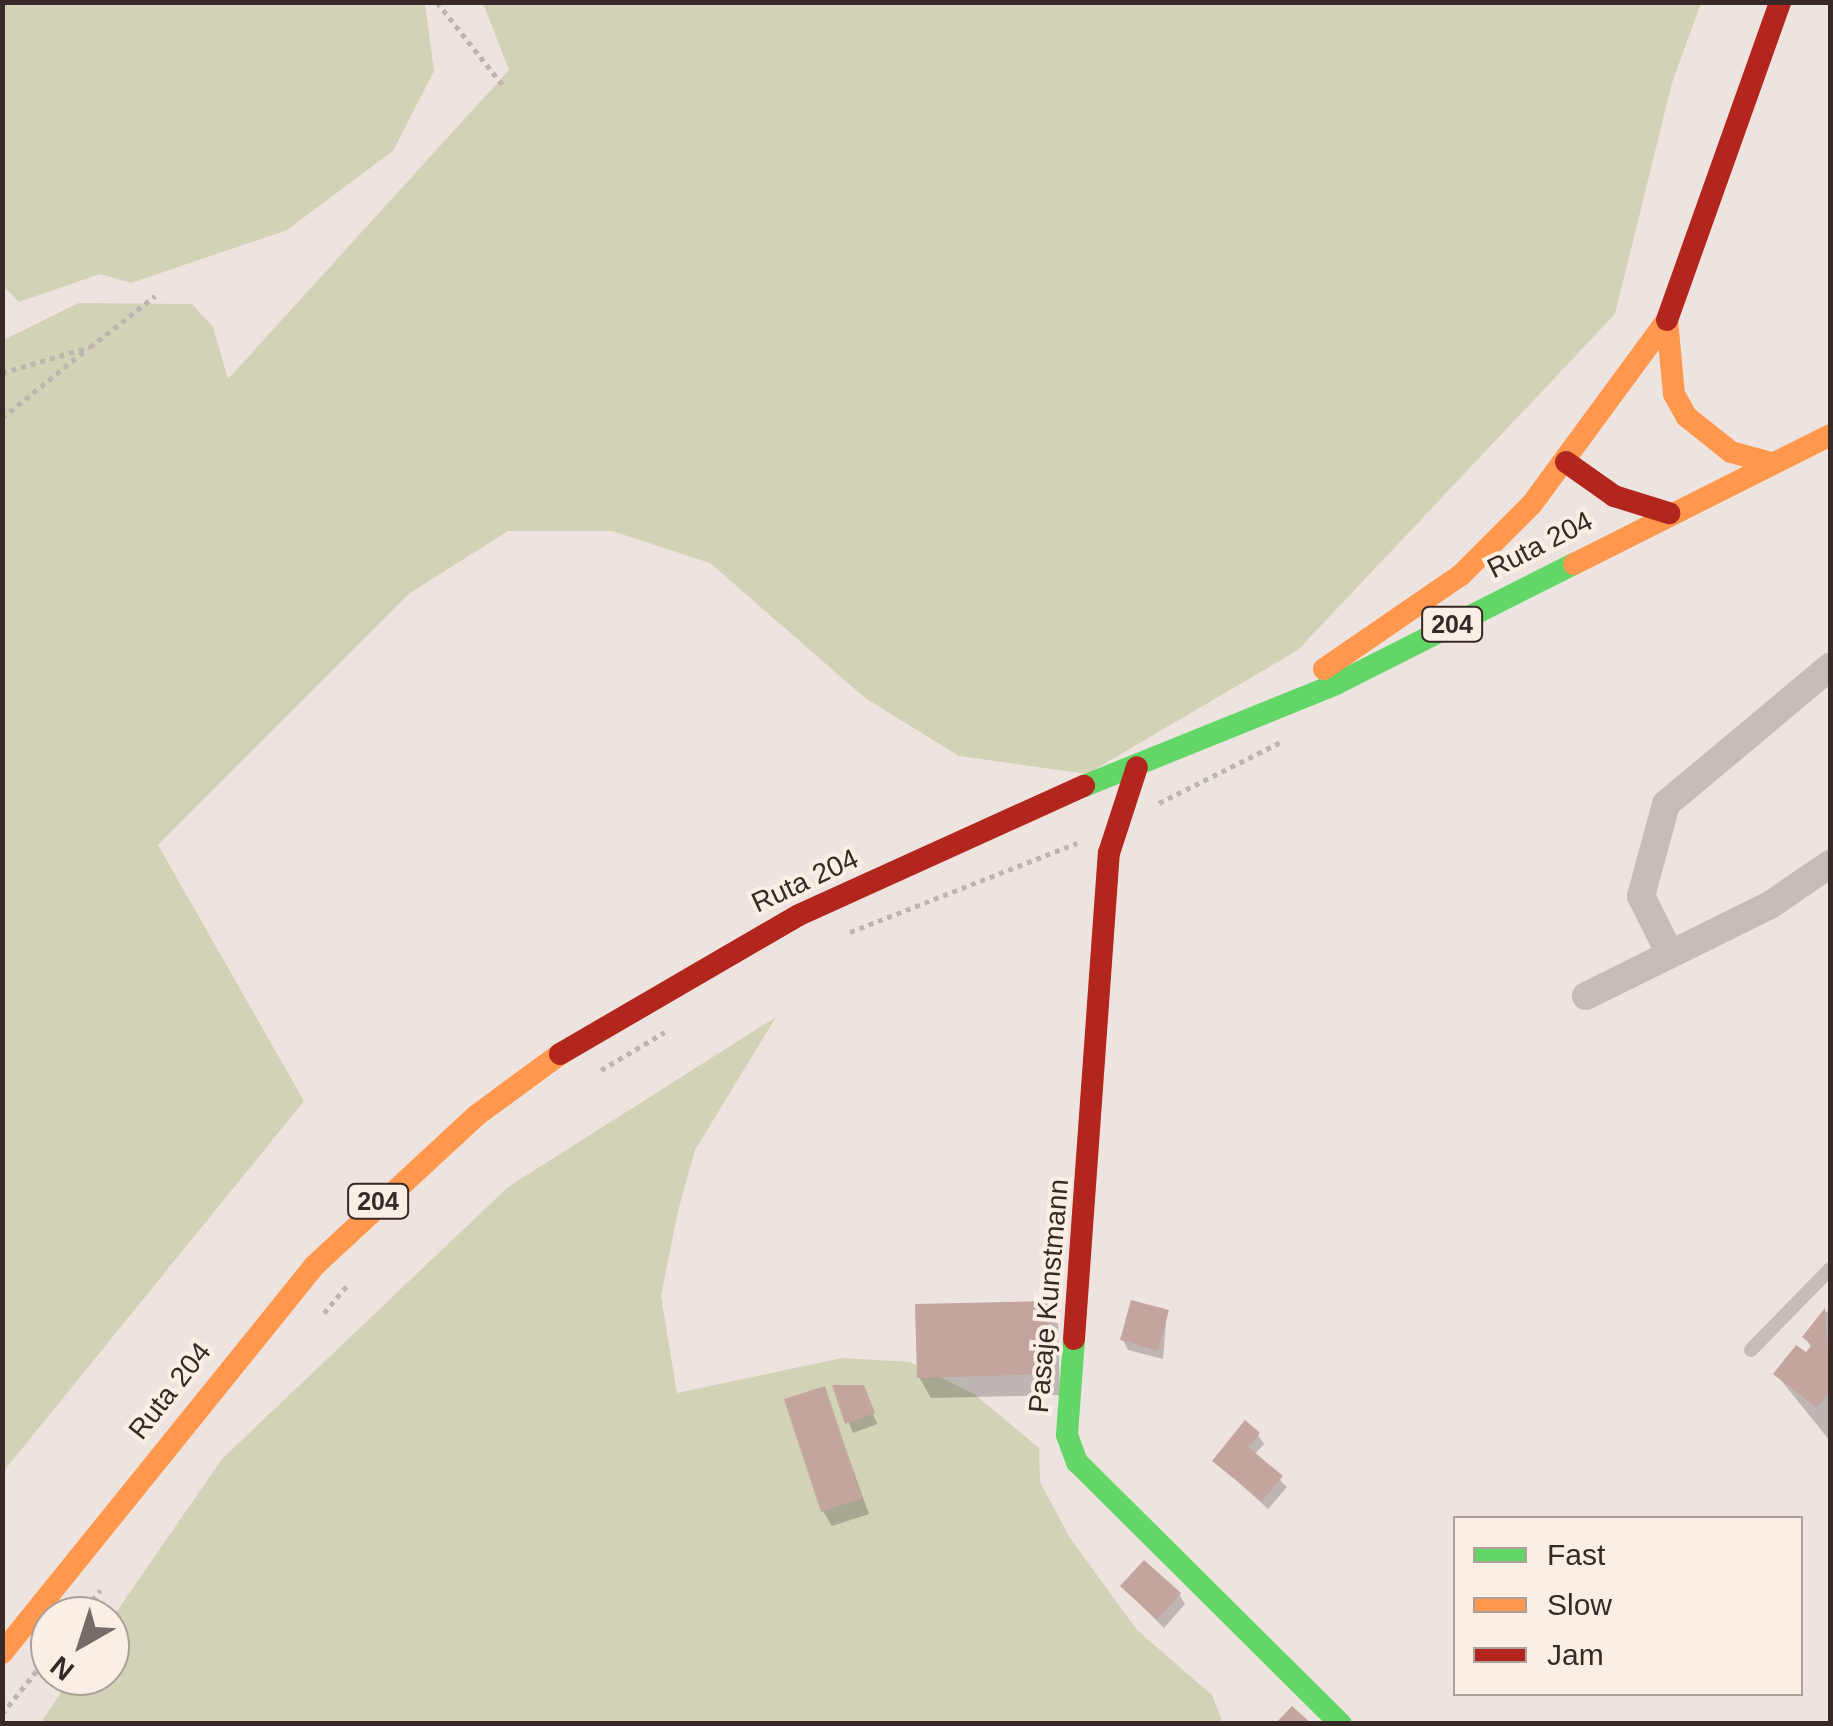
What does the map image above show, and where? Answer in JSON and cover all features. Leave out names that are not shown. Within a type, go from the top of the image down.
[{"type":"main road","points":[[1229,721],[1358,651],[1461,576],[1566,462],[1667,320],[1780,2]]},
{"type":"main road","points":[[1667,320],[1674,394],[1686,417],[1731,452],[1772,463]]},
{"type":"main road","name":"Ruta 204","points":[[2,1653],[264,1322],[477,1114],[599,1026],[731,948],[1137,767],[1229,721],[1336,684],[1668,512],[1830,436]]},
{"type":"main road","points":[[1566,462],[1614,496],[1668,512]]},
{"type":"main road","name":"Pasaje Kunstmann","points":[[1137,767],[1119,822],[1105,896],[1068,1435],[1077,1462],[1341,1724]]},
{"type":"street","points":[[1668,950],[1641,896],[1666,804],[1830,667]]},
{"type":"street","points":[[1586,996],[1668,950],[1770,904],[1830,864]]},
{"type":"lane","points":[[1752,1350],[1830,1269]]},
{"type":"path","points":[[437,2],[505,88]]},
{"type":"path","points":[[2,418],[155,296]]},
{"type":"path","points":[[2,372],[90,347]]},
{"type":"path","points":[[841,936],[1119,822],[1292,736]]},
{"type":"path","points":[[584,1080],[684,1020]]},
{"type":"path","points":[[320,1318],[354,1278]]},
{"type":"path","points":[[96,1596],[104,1586]]},
{"type":"path","points":[[2,1714],[30,1679]]},
{"type":"green space","points":[[3,3],[425,3],[434,71],[393,151],[287,230],[131,283],[100,274],[19,302],[3,286]]},
{"type":"green space","points":[[483,3],[1701,3],[1672,83],[1615,314],[1298,650],[1087,774],[959,756],[865,698],[710,563],[612,531],[508,531],[410,593],[158,845],[304,1101],[3,1472],[3,340],[79,303],[192,304],[213,327],[228,379],[509,70]]},
{"type":"green space","points":[[776,1017],[695,1150],[678,1211],[661,1296],[677,1393],[842,1358],[910,1362],[974,1394],[1039,1448],[1040,1482],[1070,1538],[1137,1630],[1212,1695],[1223,1723],[40,1724],[59,1696],[130,1696],[127,1596],[222,1459],[508,1187]]},
{"type":"building","points":[[1131,1300],[1169,1310],[1158,1351],[1120,1340]]},
{"type":"building","points":[[1048,1301],[1050,1374],[917,1378],[915,1304]]},
{"type":"building","points":[[1825,1308],[1830,1391],[1817,1408],[1773,1374],[1796,1345],[1806,1352],[1812,1345],[1802,1337]]},
{"type":"building","points":[[832,1385],[864,1385],[875,1413],[845,1424]]},
{"type":"building","points":[[825,1386],[862,1498],[821,1512],[784,1399]]},
{"type":"building","points":[[1245,1420],[1260,1433],[1248,1447],[1283,1476],[1262,1501],[1212,1461]]},
{"type":"building","points":[[1144,1560],[1181,1593],[1157,1620],[1120,1586]]},
{"type":"building","points":[[1292,1706],[1312,1724],[1275,1724]]},
{"type":"traffic: fast","points":[[1084,786],[1336,684],[1574,564]]},
{"type":"traffic: fast","points":[[1074,1339],[1067,1435],[1077,1462],[1341,1724]]},
{"type":"traffic: slow","points":[[1667,320],[1674,394],[1687,417],[1731,452],[1771,463]]},
{"type":"traffic: slow","points":[[1324,669],[1461,575],[1532,504],[1667,320]]},
{"type":"traffic: slow","points":[[1574,564],[1830,435]]},
{"type":"traffic: slow","points":[[2,1653],[314,1266],[477,1115],[560,1054]]},
{"type":"traffic: jam","points":[[1667,320],[1780,2]]},
{"type":"traffic: jam","points":[[1566,462],[1614,496],[1669,513]]},
{"type":"traffic: jam","points":[[1074,1339],[1109,853],[1137,767]]},
{"type":"traffic: jam","points":[[560,1054],[799,915],[1084,786]]}]
